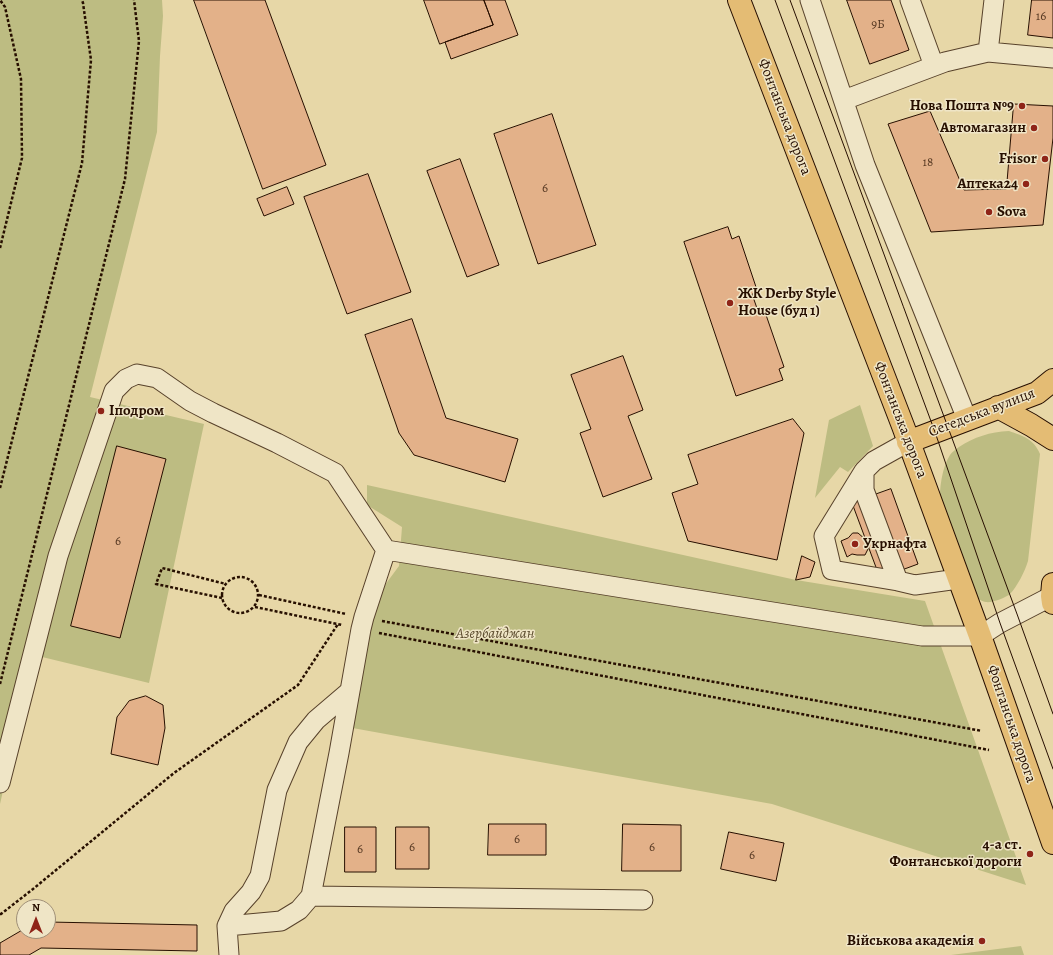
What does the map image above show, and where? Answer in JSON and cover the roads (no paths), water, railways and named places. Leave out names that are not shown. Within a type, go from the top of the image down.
[{"type":"main road","name":"Фонтанська дорога","points":[[739,0],[908,442],[980,636],[1053,843]]},
{"type":"main road","name":"Сегедська вулиця","points":[[908,442],[1037,393],[1053,380]]},
{"type":"main road","points":[[998,407],[1053,439]]},
{"type":"lane","points":[[810,0],[865,164],[967,419]]},
{"type":"lane","points":[[910,0],[934,66]]},
{"type":"lane","points":[[988,52],[994,0]]},
{"type":"lane","points":[[844,100],[945,62],[988,52],[1053,58]]},
{"type":"lane","points":[[0,783],[58,556],[114,391],[126,379],[137,374],[157,378],[190,401],[213,414],[277,442],[334,474],[386,550],[922,636],[980,636],[1000,623],[1053,594]]},
{"type":"lane","points":[[908,442],[874,461],[864,471],[824,536],[832,570],[915,585],[958,579]]},
{"type":"lane","points":[[864,471],[864,490],[898,581]]},
{"type":"lane","points":[[227,926],[281,921],[299,910],[311,896],[362,623],[386,550]]},
{"type":"lane","points":[[229,955],[227,926],[234,911],[251,892],[260,876],[278,790],[298,742],[316,720],[350,690]]},
{"type":"lane","points":[[311,896],[643,900]]},
{"type":"tram line","points":[[775,0],[935,432],[1000,623],[1053,769]]},
{"type":"tram line","points":[[790,0],[1053,714]]},
{"type":"place","name":"Нова Пошта №9","points":[[1022,106]]},
{"type":"place","name":"Автомагазин","points":[[1034,128]]},
{"type":"place","name":"Frisor","points":[[1045,159]]},
{"type":"place","name":"Аптека24","points":[[1026,184]]},
{"type":"place","name":"Sova","points":[[989,212]]},
{"type":"place","name":"ЖК Derby Style House (буд 1)","points":[[730,303]]},
{"type":"place","name":"Іподром","points":[[101,411]]},
{"type":"place","name":"Укрнафта","points":[[855,544]]},
{"type":"place","name":"4-а ст. Фонтанської дороги","points":[[1030,854]]},
{"type":"place","name":"Військова академія","points":[[982,941]]},
{"type":"park label","name":"Азербайджан","points":[[495,634]]}]
